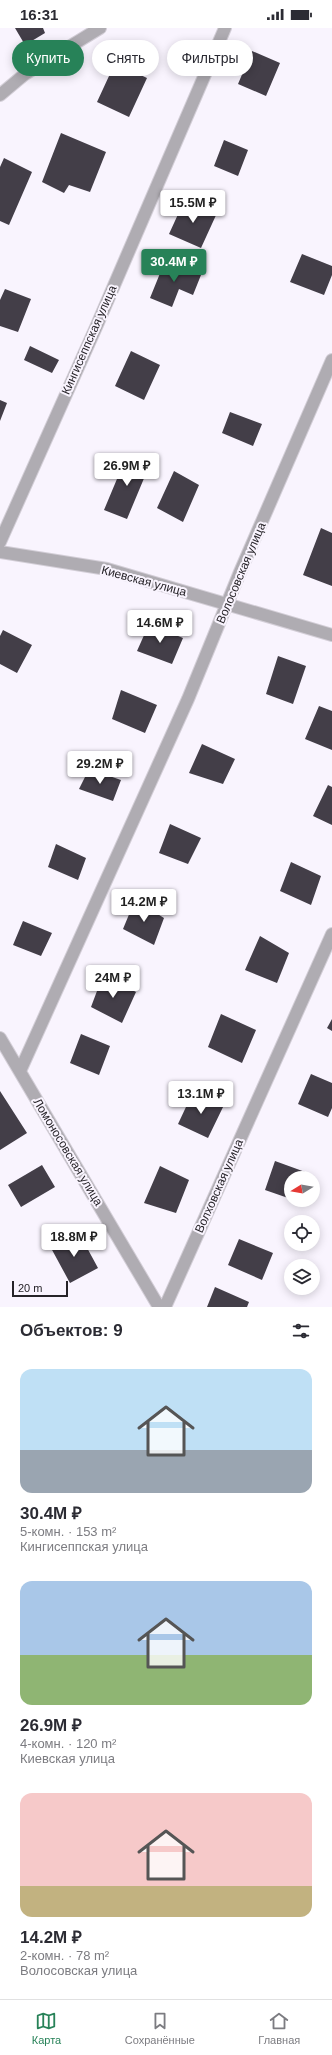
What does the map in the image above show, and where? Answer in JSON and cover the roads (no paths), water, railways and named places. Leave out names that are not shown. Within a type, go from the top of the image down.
[{"type":"street","points":[[0,95],[25,74],[100,28]]},
{"type":"street","name":"Кингисеппская улица","points":[[0,542],[225,28]]},
{"type":"street","name":"Волосовская улица","points":[[20,1071],[185,707],[332,360]]},
{"type":"street","name":"Киевская улица","points":[[0,552],[107,570],[332,635]]},
{"type":"street","name":"Волховская улица","points":[[165,1307],[332,934]]},
{"type":"street","name":"Ломоносовская улица","points":[[0,1038],[159,1307]]}]
